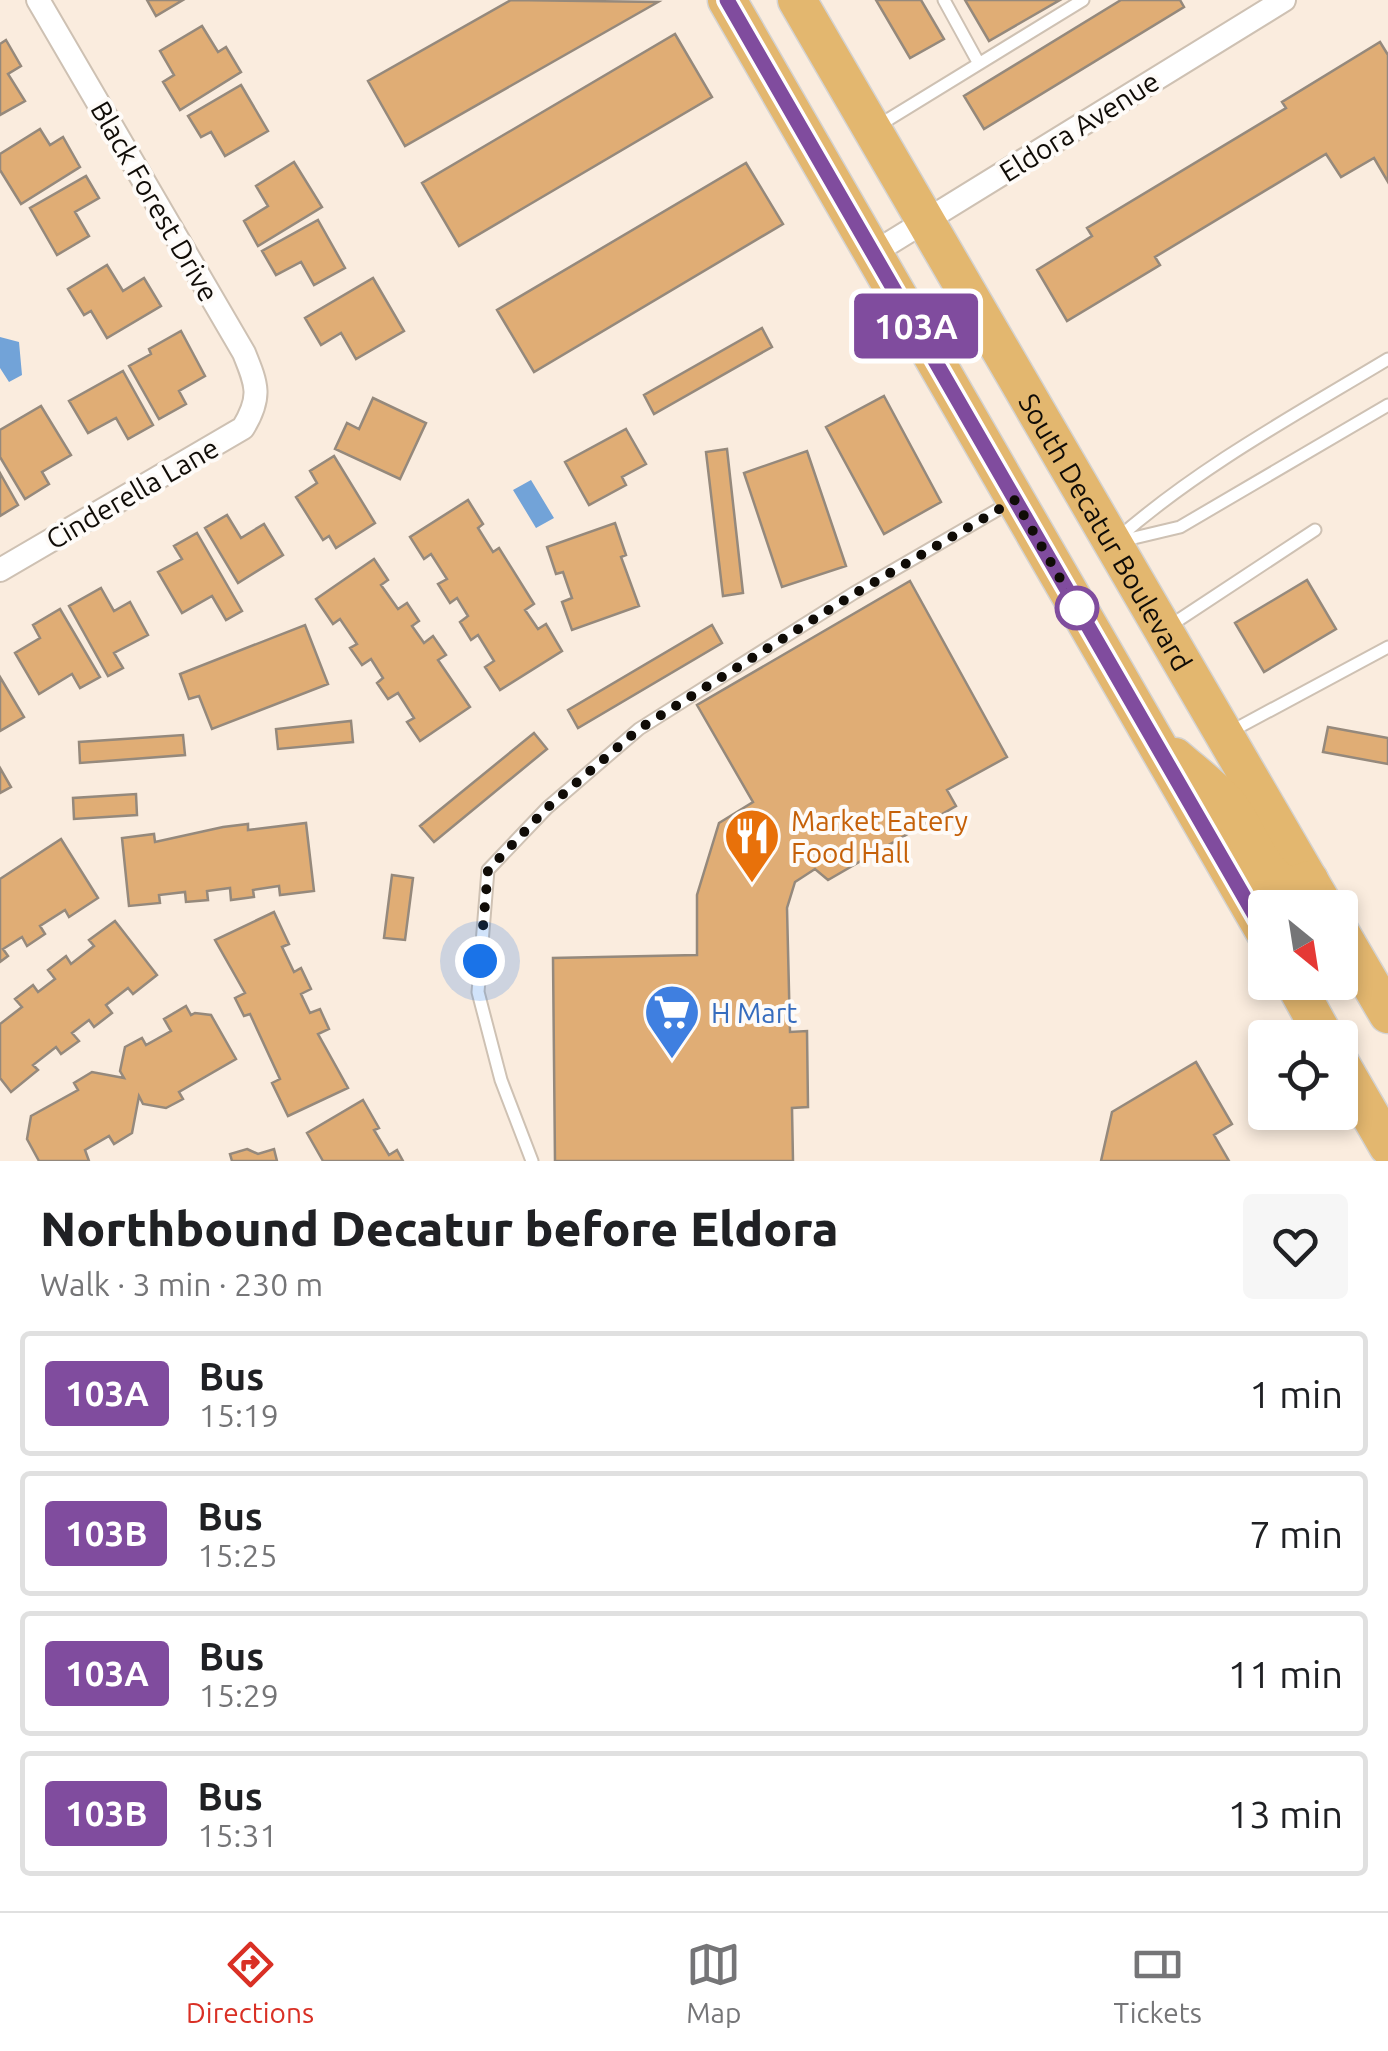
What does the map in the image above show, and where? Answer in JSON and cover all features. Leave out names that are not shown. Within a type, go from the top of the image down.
[{"type":"main road","points":[[726,0],[1248,899]]},
{"type":"main road","name":"South Decatur Boulevard","points":[[796,0],[1315,890]]},
{"type":"main road","points":[[1061,580],[1112,543]]},
{"type":"main road","points":[[1150,734],[1229,805],[1279,883],[1300,890]]},
{"type":"main road","points":[[1358,963],[1388,1014]]},
{"type":"main road","points":[[1355,1000],[1388,1042]]},
{"type":"main road","points":[[1358,1094],[1388,1146]]},
{"type":"street","name":"Black Forest Drive","points":[[38,0],[244,352],[256,383],[256,408]]},
{"type":"street","name":"Eldora Avenue","points":[[875,252],[1284,0]]},
{"type":"street","name":"Cinderella Lane","points":[[0,570],[244,428],[256,408]]},
{"type":"lane","points":[[944,0],[978,62]]},
{"type":"lane","points":[[872,130],[1083,0]]},
{"type":"lane","points":[[1112,543],[1160,501],[1218,462],[1388,359]]},
{"type":"lane","points":[[1112,543],[1180,527],[1388,405]]},
{"type":"lane","points":[[532,1161],[501,1080],[478,992],[488,870],[547,808],[639,729],[838,603],[1015,500]]},
{"type":"lane","points":[[1162,630],[1314,530]]},
{"type":"lane","points":[[1224,735],[1388,647]]},
{"type":"water","points":[[0,337],[19,342],[22,375],[9,382],[0,368]]},
{"type":"water","points":[[531,480],[554,518],[536,528],[513,490]]},
{"type":"building","points":[[147,0],[183,0],[156,16]]},
{"type":"building","points":[[511,0],[658,2],[405,146],[368,81]]},
{"type":"building","points":[[876,0],[921,0],[944,39],[910,58]]},
{"type":"building","points":[[965,0],[1060,0],[989,41]]},
{"type":"building","points":[[1121,0],[1180,0],[1184,7],[984,129],[964,96]]},
{"type":"building","points":[[202,26],[218,52],[226,47],[241,72],[180,110],[163,82],[174,75],[160,51]]},
{"type":"building","points":[[675,34],[712,97],[459,246],[422,183]]},
{"type":"building","points":[[6,40],[21,66],[8,74],[25,101],[0,115],[0,44]]},
{"type":"building","points":[[1380,42],[1388,55],[1388,182],[1374,158],[1341,177],[1326,154],[1155,257],[1160,265],[1067,321],[1037,270],[1092,236],[1087,228],[1286,108],[1282,102]]},
{"type":"building","points":[[241,85],[268,131],[225,156],[211,132],[201,137],[188,116]]},
{"type":"building","points":[[40,129],[50,145],[63,137],[80,167],[21,204],[0,170],[0,154]]},
{"type":"building","points":[[294,162],[322,207],[258,246],[244,221],[268,206],[256,186]]},
{"type":"building","points":[[746,163],[783,224],[534,372],[497,310]]},
{"type":"building","points":[[86,176],[99,198],[75,212],[89,236],[57,255],[30,208]]},
{"type":"building","points":[[318,220],[345,268],[314,285],[301,262],[276,275],[262,251]]},
{"type":"building","points":[[107,265],[123,291],[144,278],[161,306],[107,338],[91,311],[84,315],[68,289]]},
{"type":"building","points":[[373,278],[404,331],[356,359],[341,333],[321,345],[305,318]]},
{"type":"building","points":[[762,328],[772,347],[654,414],[644,395]]},
{"type":"building","points":[[181,331],[205,376],[179,391],[186,404],[159,419],[129,366]]},
{"type":"building","points":[[123,371],[153,425],[128,439],[116,418],[88,433],[69,401]]},
{"type":"building","points":[[884,396],[941,502],[884,534],[826,427]]},
{"type":"building","points":[[373,398],[426,423],[400,479],[335,449],[347,423],[359,429]]},
{"type":"building","points":[[41,406],[71,455],[42,472],[49,484],[25,499],[0,457],[0,430]]},
{"type":"building","points":[[626,429],[646,464],[622,477],[626,485],[589,505],[565,462]]},
{"type":"building","points":[[727,449],[743,593],[723,596],[706,452]]},
{"type":"building","points":[[807,451],[846,566],[782,587],[744,473]]},
{"type":"building","points":[[334,456],[375,523],[336,548],[329,536],[323,540],[296,497],[317,483],[310,471]]},
{"type":"building","points":[[0,473],[18,505],[0,516]]},
{"type":"building","points":[[468,500],[483,524],[478,528],[493,552],[499,548],[534,604],[525,610],[538,629],[546,624],[562,651],[500,690],[485,667],[494,661],[478,635],[471,640],[460,622],[468,616],[457,598],[450,603],[438,584],[447,579],[431,554],[424,559],[410,537]]},
{"type":"building","points":[[227,515],[241,538],[264,524],[283,555],[238,583],[205,528]]},
{"type":"building","points":[[615,523],[626,555],[621,557],[639,606],[572,630],[562,602],[572,598],[563,572],[556,574],[547,547]]},
{"type":"building","points":[[197,533],[242,611],[226,620],[212,596],[182,613],[158,572],[182,559],[174,546]]},
{"type":"building","points":[[374,559],[388,580],[381,585],[398,609],[407,603],[419,621],[412,626],[424,643],[433,636],[446,655],[438,660],[470,707],[420,741],[407,722],[414,718],[398,693],[388,699],[377,683],[383,678],[371,659],[362,665],[350,648],[357,644],[340,619],[333,624],[316,599]]},
{"type":"building","points":[[1307,580],[1336,629],[1264,672],[1235,623]]},
{"type":"building","points":[[910,581],[1007,757],[947,790],[956,806],[828,880],[815,869],[795,882],[787,908],[790,1032],[807,1031],[808,1107],[792,1108],[793,1161],[555,1161],[553,958],[697,955],[697,895],[719,823],[753,802],[697,705]]},
{"type":"building","points":[[101,588],[114,611],[130,602],[148,635],[114,653],[123,668],[108,676],[69,606]]},
{"type":"building","points":[[60,609],[100,677],[80,688],[72,674],[39,694],[15,653],[40,638],[33,625]]},
{"type":"building","points":[[305,625],[328,684],[212,729],[199,696],[189,699],[180,674]]},
{"type":"building","points":[[712,625],[722,643],[578,728],[568,710]]},
{"type":"building","points":[[0,677],[24,717],[0,731]]},
{"type":"building","points":[[351,721],[353,742],[278,749],[276,729]]},
{"type":"building","points":[[1328,727],[1388,738],[1388,764],[1323,752]]},
{"type":"building","points":[[534,733],[547,749],[434,842],[420,826]]},
{"type":"building","points":[[183,735],[185,755],[80,763],[79,742]]},
{"type":"building","points":[[0,768],[11,787],[0,793]]},
{"type":"building","points":[[136,794],[137,815],[74,819],[73,798]]},
{"type":"building","points":[[306,823],[314,891],[280,895],[279,886],[253,890],[254,897],[231,900],[230,888],[207,891],[208,900],[186,902],[185,892],[159,895],[160,903],[129,906],[122,838],[154,834],[155,842],[223,827],[248,824],[248,830]]},
{"type":"building","points":[[61,839],[98,898],[69,917],[65,910],[40,926],[45,934],[27,946],[22,937],[3,949],[8,956],[0,962],[0,879]]},
{"type":"building","points":[[392,875],[413,878],[405,940],[384,938]]},
{"type":"building","points":[[274,912],[289,944],[282,947],[294,972],[301,968],[311,989],[301,994],[310,1013],[320,1009],[329,1029],[318,1034],[348,1088],[288,1116],[272,1083],[280,1079],[250,1014],[244,1016],[235,998],[245,993],[215,940]]},
{"type":"building","points":[[115,921],[157,975],[133,994],[128,988],[106,1005],[112,1013],[94,1027],[89,1020],[72,1033],[79,1041],[61,1054],[56,1047],[33,1065],[38,1070],[11,1092],[0,1078],[0,1024],[22,1007],[15,999],[33,985],[38,992],[55,979],[48,970],[66,956],[71,964],[94,946],[89,940]]},
{"type":"building","points":[[186,1006],[191,1015],[211,1015],[236,1059],[179,1092],[183,1099],[166,1108],[143,1104],[139,1096],[132,1133],[114,1144],[109,1136],[85,1150],[89,1161],[39,1161],[27,1139],[31,1116],[78,1090],[74,1083],[92,1072],[124,1078],[120,1071],[125,1047],[142,1038],[146,1045],[171,1031],[164,1019]]},
{"type":"building","points":[[1196,1062],[1232,1124],[1214,1135],[1229,1161],[1101,1161],[1112,1112]]},
{"type":"building","points":[[363,1100],[389,1155],[397,1150],[403,1161],[323,1161],[307,1133]]},
{"type":"building","points":[[247,1149],[258,1154],[274,1149],[277,1161],[232,1161],[230,1154]]},
{"type":"bus line","name":"103A","points":[[727,0],[1248,904]]},
{"type":"place","name":"Market Eatery Food Hall","points":[[752,885]]},
{"type":"place","name":"H Mart","points":[[672,1061]]},
{"type":"route","points":[[480,961],[488,870],[547,808],[639,729],[854,594],[1015,500],[1077,608]]}]
